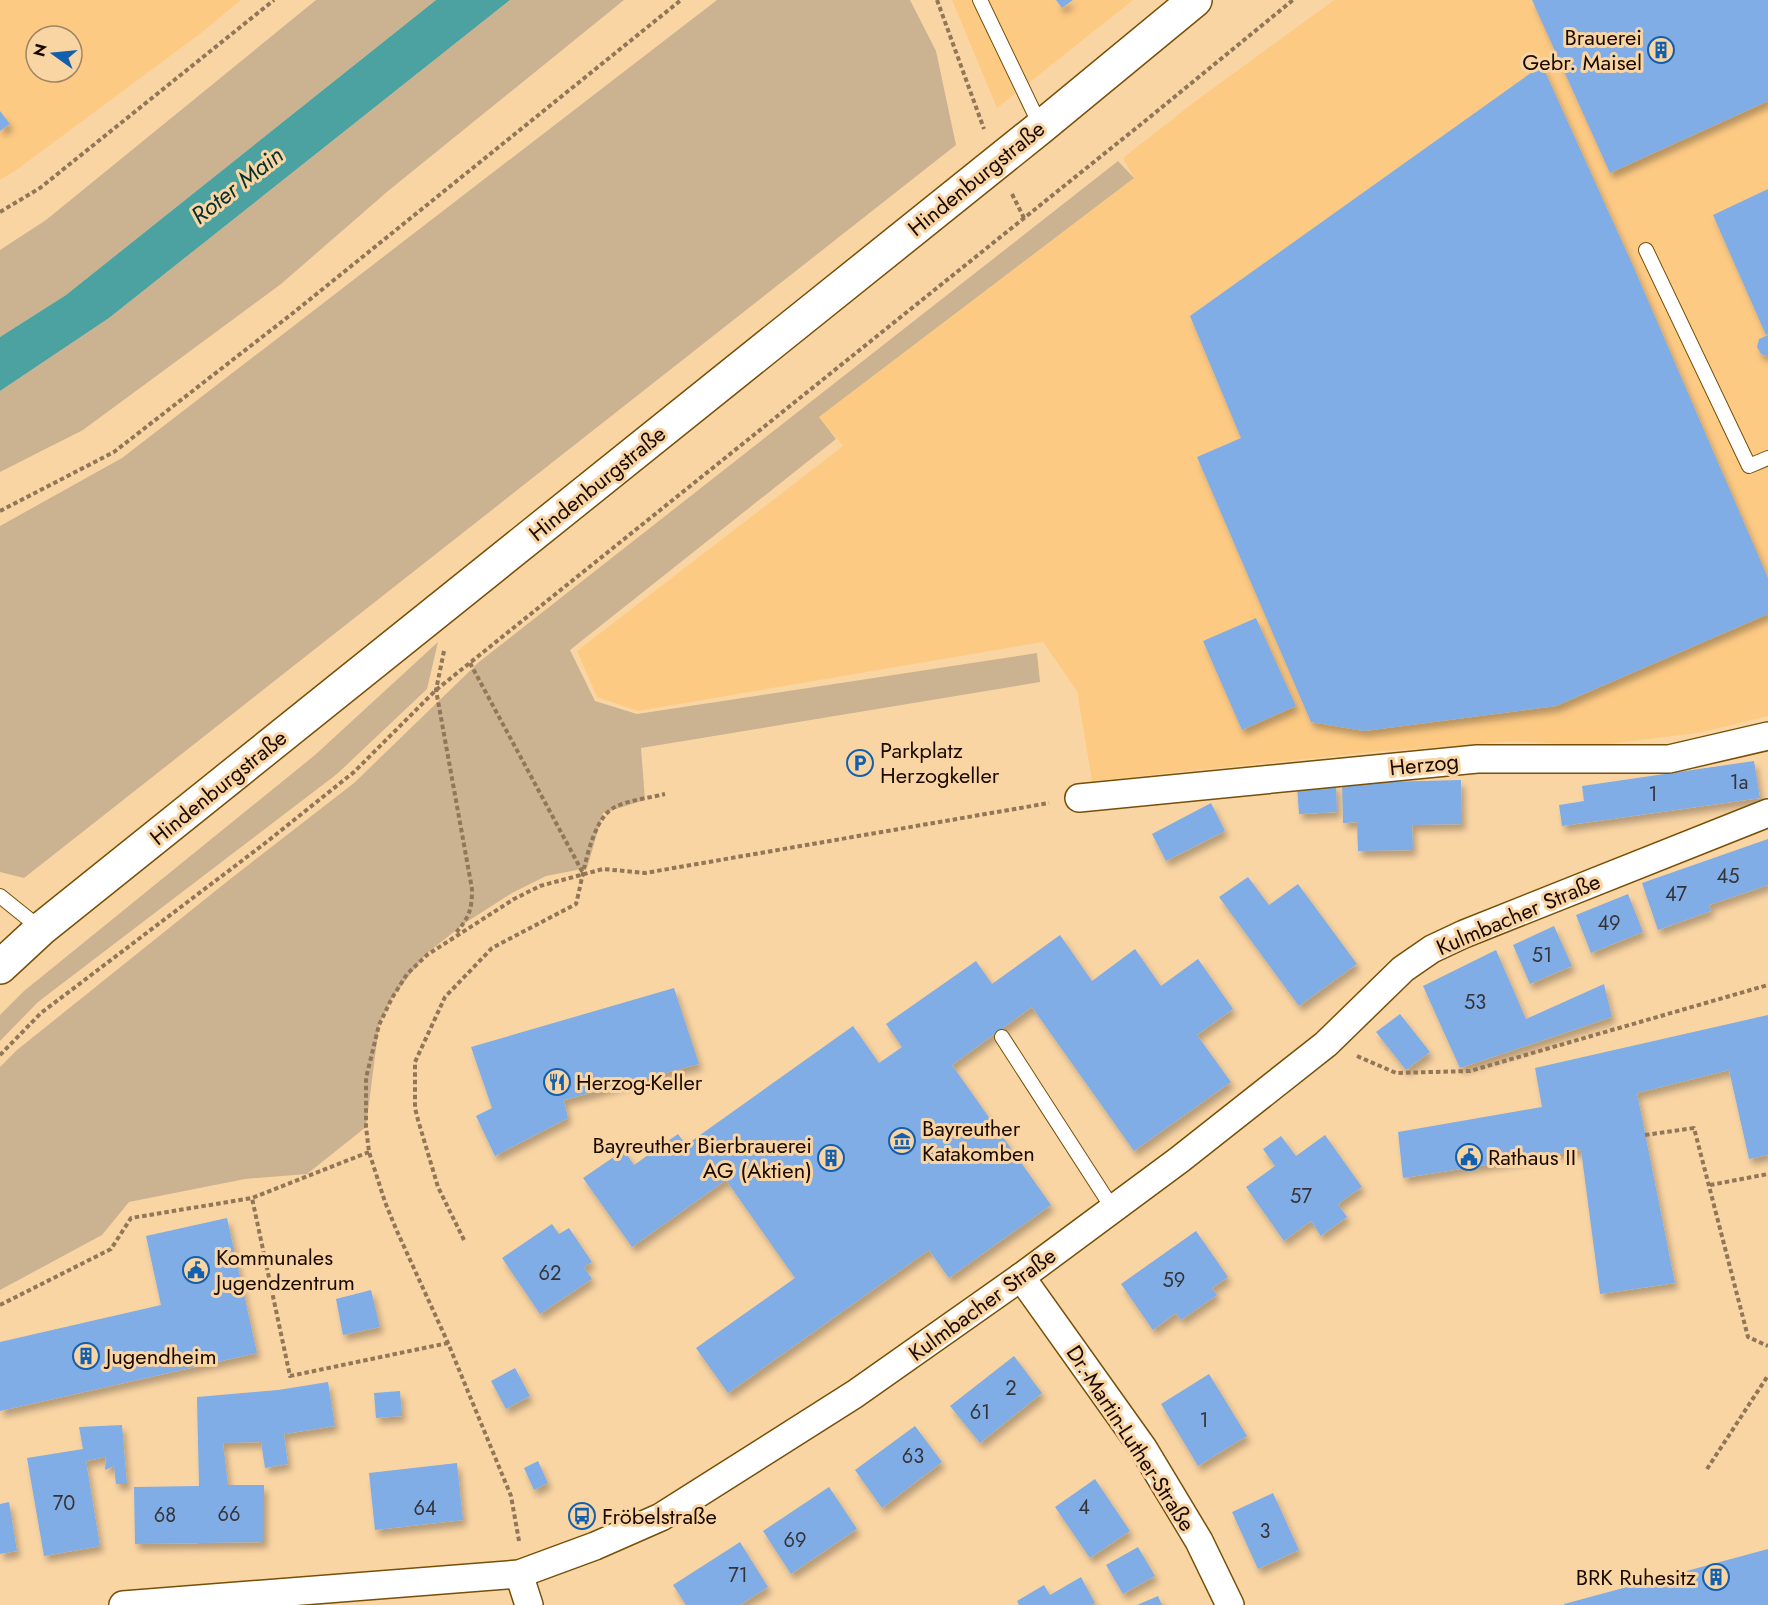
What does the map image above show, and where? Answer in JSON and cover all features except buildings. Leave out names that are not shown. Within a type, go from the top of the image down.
[{"type":"main road","name":"Hindenburgstraße","points":[[0,967],[41,929],[996,163],[1195,0]]},
{"type":"street","name":"Herzog","points":[[1079,798],[1477,759],[1669,759],[1768,736]]},
{"type":"street","name":"Kulmbacher Straße","points":[[123,1605],[519,1574],[595,1546],[661,1516],[855,1394],[1021,1277],[1113,1209],[1326,1044],[1403,969],[1432,949],[1464,934],[1768,813]]},
{"type":"street","name":"Dr.-Martin-Luther-Straße","points":[[1021,1277],[1143,1448],[1199,1541],[1230,1605]]},
{"type":"street","points":[[519,1574],[529,1605]]},
{"type":"lane","points":[[980,0],[997,29],[1041,126]]},
{"type":"lane","points":[[1646,250],[1749,466],[1768,458]]},
{"type":"lane","points":[[0,896],[41,929]]},
{"type":"lane","points":[[1002,1037],[1113,1209]]},
{"type":"path","points":[[0,212],[40,188],[274,0]]},
{"type":"path","points":[[0,512],[114,453],[293,313],[681,0]]},
{"type":"path","points":[[937,0],[996,163]]},
{"type":"path","points":[[0,1055],[41,1013],[264,844],[354,772],[436,690],[1127,136],[1293,0]]},
{"type":"path","points":[[470,663],[583,874]]},
{"type":"path","points":[[436,690],[472,889],[472,908],[466,920],[452,937]]},
{"type":"path","points":[[464,1240],[438,1187],[418,1120],[415,1108],[415,1062],[445,997],[492,948],[576,904],[596,830],[605,813],[616,806],[664,794]]},
{"type":"path","points":[[519,1574],[519,1534],[511,1496],[448,1343],[396,1229],[369,1152],[365,1110],[366,1078],[379,1025],[407,974],[427,955],[452,937],[514,899],[540,886],[583,874],[603,869],[645,873],[1079,798]]},
{"type":"path","points":[[1326,1044],[1396,1073],[1470,1071],[1768,985]]},
{"type":"path","points":[[1646,1135],[1694,1128],[1749,1337],[1768,1346]]},
{"type":"path","points":[[0,1305],[111,1249],[131,1218],[252,1198],[369,1152]]},
{"type":"path","points":[[1710,1185],[1768,1174]]},
{"type":"path","points":[[252,1198],[290,1376],[448,1343]]},
{"type":"path","points":[[1707,1469],[1767,1377]]},
{"type":"shaded area","points":[[0,0],[241,0],[201,33],[0,180]]},
{"type":"shaded area","points":[[316,0],[436,0],[66,295],[0,337],[0,250],[46,220]]},
{"type":"shaded area","points":[[510,0],[624,0],[388,191],[281,284],[83,430],[0,472],[0,391],[109,318]]},
{"type":"shaded area","points":[[717,0],[910,0],[936,51],[956,145],[24,878],[0,872],[0,526],[122,458]]},
{"type":"shaded area","points":[[952,0],[1133,0],[997,108]]},
{"type":"shaded area","points":[[1334,0],[1768,0],[1768,716],[1698,733],[1591,746],[1515,741],[1384,751],[1092,781],[1077,691],[1043,642],[638,711],[597,697],[577,651],[843,446],[819,417],[1134,178],[1123,158],[1197,100]]},
{"type":"shaded area","points":[[1118,161],[1134,178],[819,417],[836,439],[570,650],[595,701],[637,714],[1037,653],[1040,682],[641,748],[645,800],[603,813],[587,868],[546,876],[512,893],[465,923],[426,954],[392,998],[379,1025],[366,1127],[307,1174],[245,1179],[129,1202],[102,1235],[0,1290],[0,1067],[17,1050],[354,783],[479,662]]},
{"type":"shaded area","points":[[438,642],[427,689],[337,774],[38,1002],[0,1041],[0,1015],[24,991],[315,755]]},
{"type":"water","name":"Roter Main","points":[[436,0],[510,0],[109,318],[0,391],[0,337],[66,295]]},
{"type":"place","name":"Brauerei Gebr. Maisel","points":[[1661,50]]},
{"type":"place","name":"Parkplatz Herzogkeller","points":[[860,763]]},
{"type":"place","name":"Herzog-Keller","points":[[557,1082]]},
{"type":"place","name":"Bayreuther Katakomben","points":[[902,1141]]},
{"type":"place","name":"Rathaus II","points":[[1469,1157]]},
{"type":"place","name":"Bayreuther Bierbrauerei AG (Aktien)","points":[[831,1158]]},
{"type":"place","name":"Kommunales Jugendzentrum","points":[[196,1270]]},
{"type":"place","name":"Jugendheim","points":[[86,1356]]},
{"type":"place","name":"Fröbelstraße","points":[[582,1516]]},
{"type":"place","name":"BRK Ruhesitz","points":[[1716,1577]]}]
